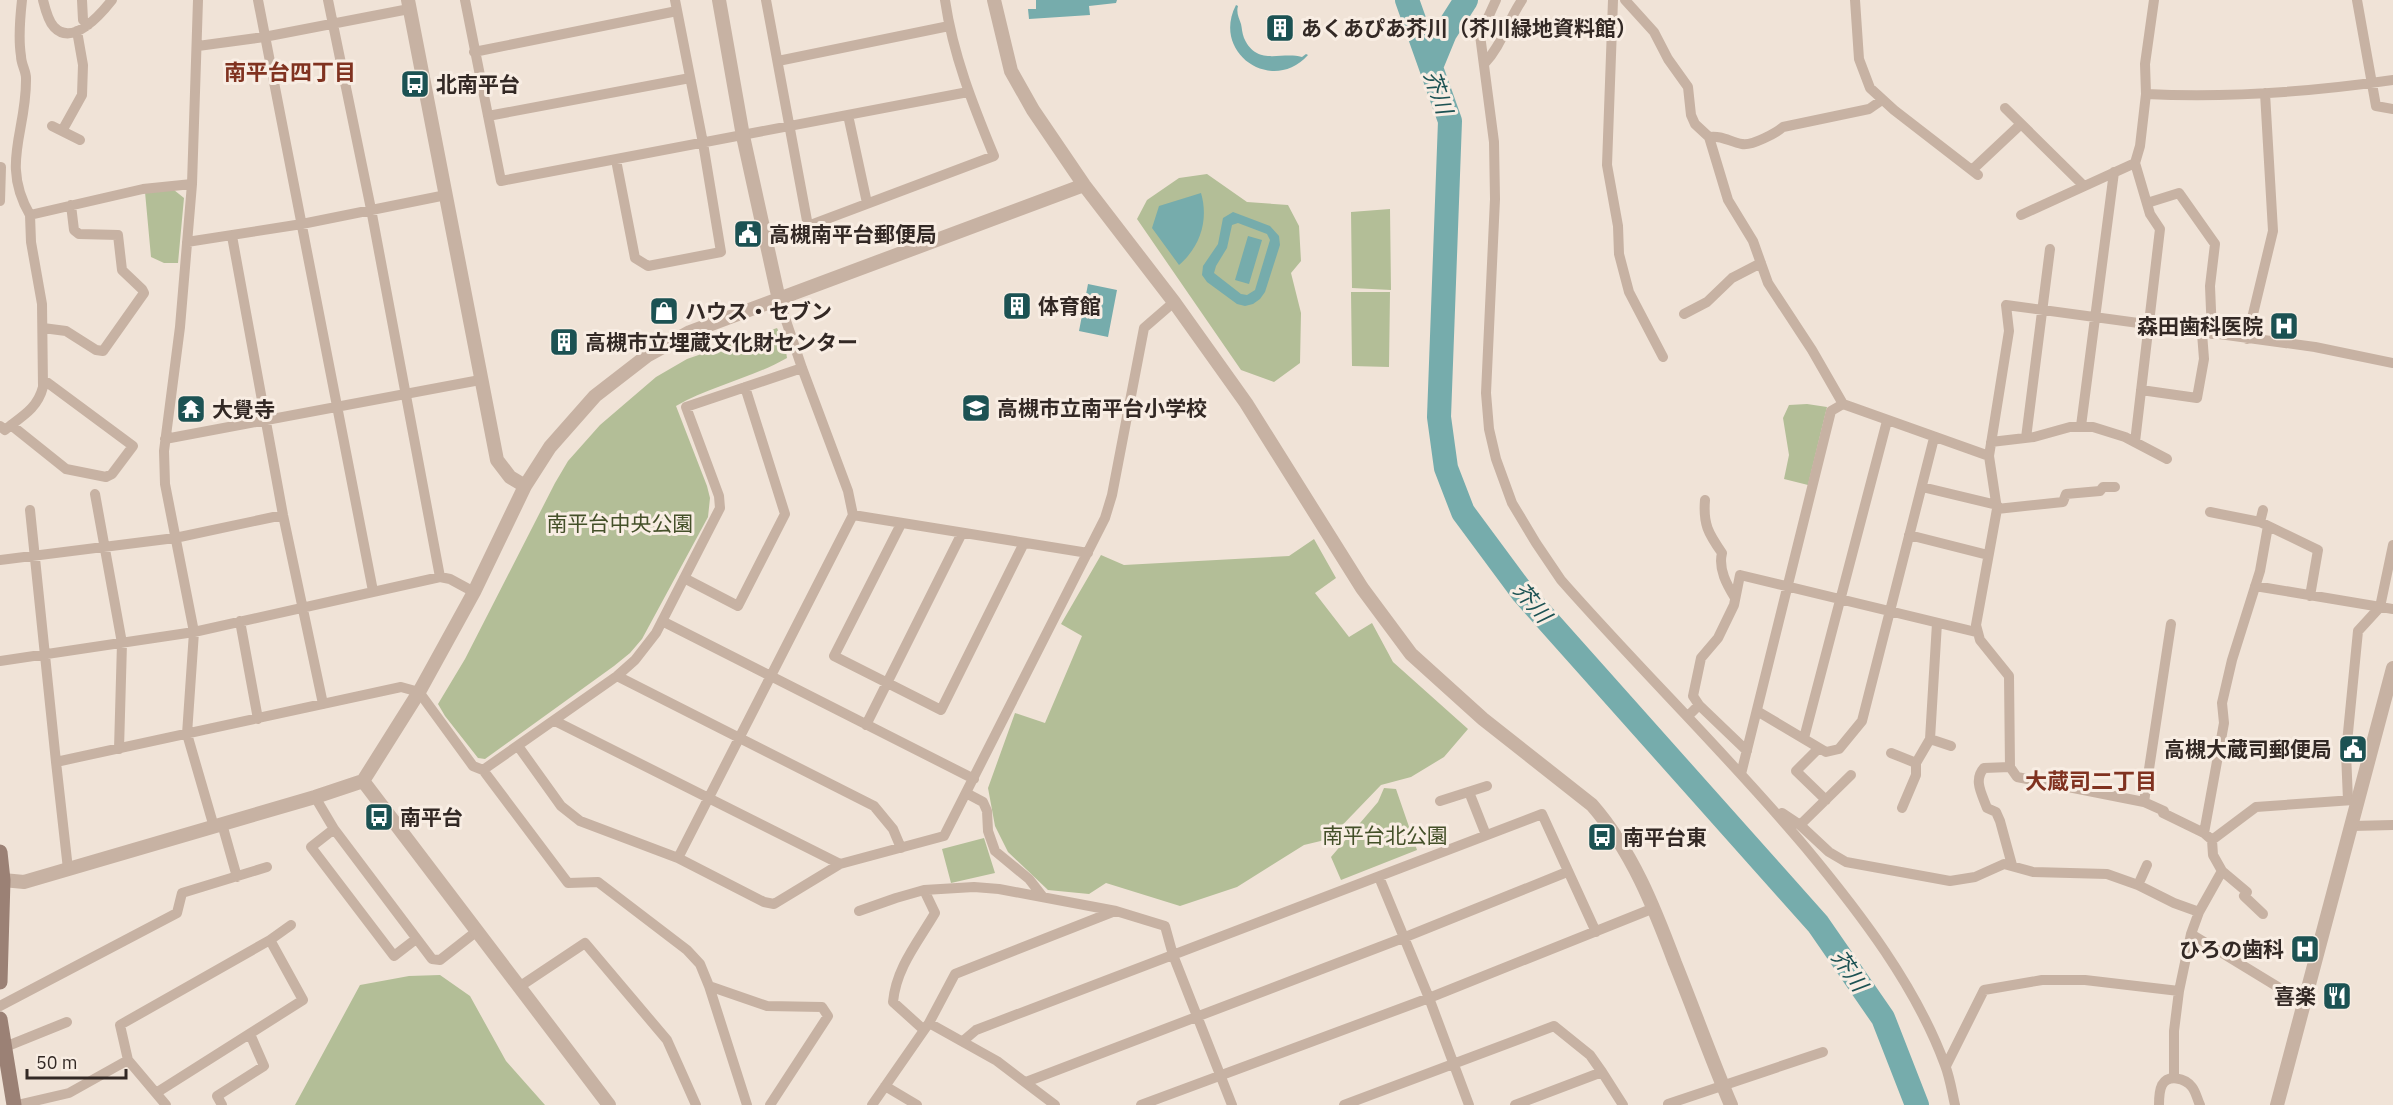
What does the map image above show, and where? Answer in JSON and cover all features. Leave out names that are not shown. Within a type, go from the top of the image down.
[{"type":"main road","points":[[0,852],[3,880],[0,982]]},
{"type":"main road","points":[[0,1019],[16,1105]]},
{"type":"street","points":[[0,201],[6,151],[25,94],[27,76],[21,56],[22,0]]},
{"type":"street","points":[[43,0],[53,27],[62,32],[77,31],[88,25],[112,0]]},
{"type":"street","points":[[82,0],[83,20],[88,25]]},
{"type":"street","points":[[198,0],[192,184],[180,327],[165,440],[165,484],[194,632],[187,734],[237,877]]},
{"type":"street","points":[[258,0],[373,591]]},
{"type":"street","points":[[328,0],[371,209],[440,577]]},
{"type":"street","points":[[465,0],[501,181],[968,92]]},
{"type":"street","points":[[678,858],[853,515],[848,491],[779,300],[743,136],[719,0]]},
{"type":"street","points":[[766,0],[808,226],[994,156],[968,92],[949,26],[945,0]]},
{"type":"street","points":[[994,0],[1011,71],[1033,110],[1084,185],[1174,302],[1246,403],[1362,588],[1411,654],[1483,719],[1593,805],[1606,820],[1629,856],[1654,908],[1731,1105]]},
{"type":"street","points":[[1496,0],[1480,35],[1494,142],[1495,200],[1486,393],[1489,429],[1496,459],[1512,503],[1561,580],[1769,804],[1845,896],[1892,961],[1921,1014],[1946,1066],[1955,1105]]},
{"type":"street","points":[[1484,64],[1497,50],[1513,13],[1522,0]]},
{"type":"street","points":[[1613,0],[1607,165],[1618,226],[1619,254],[1629,292],[1663,357]]},
{"type":"street","points":[[1625,0],[1654,32],[1668,59],[1688,87],[1691,115],[1695,124],[1709,137],[1728,200],[1753,241],[1768,282],[1812,350],[1843,404],[1989,456]]},
{"type":"street","points":[[1855,0],[1859,59],[1870,88],[1882,100],[1975,172],[2021,124]]},
{"type":"street","points":[[2135,442],[2160,229],[2150,214],[2135,163],[2140,146],[2146,94],[2145,64],[2154,0]]},
{"type":"street","points":[[2357,0],[2376,106],[2393,109]]},
{"type":"street","points":[[198,46],[264,37],[408,5],[497,460],[510,477],[525,486]]},
{"type":"street","points":[[474,52],[676,5],[703,143],[721,252],[648,266],[635,258],[616,160]]},
{"type":"street","points":[[778,61],[949,26]]},
{"type":"street","points":[[77,31],[83,65],[82,95],[57,128],[80,140]]},
{"type":"street","points":[[488,116],[690,78]]},
{"type":"street","points":[[2146,94],[2202,96],[2265,93],[2393,80]]},
{"type":"street","points":[[2247,339],[2273,231],[2265,93]]},
{"type":"street","points":[[1709,137],[1718,136],[1748,144],[1777,132],[1783,127],[1869,110],[1882,100]]},
{"type":"street","points":[[2005,108],[2084,186]]},
{"type":"street","points":[[848,115],[867,203]]},
{"type":"street","points":[[6,151],[9,178],[19,202],[30,215],[31,242],[41,292],[43,328],[43,382],[40,399],[32,410],[6,425],[66,469],[106,477],[112,474],[133,446],[48,383],[43,382]]},
{"type":"street","points":[[2021,215],[2135,163]]},
{"type":"street","points":[[2080,426],[2114,172]]},
{"type":"street","points":[[30,215],[143,189],[192,184]]},
{"type":"street","points":[[3,880],[24,882],[363,781],[419,692],[474,592],[525,486],[550,447],[595,396],[648,355],[690,332],[1084,185]]},
{"type":"street","points":[[2141,390],[2197,398],[2207,334],[2215,244],[2179,193],[2147,203]]},
{"type":"street","points":[[187,242],[302,224],[446,195]]},
{"type":"street","points":[[43,328],[66,331],[96,350],[103,351],[144,293],[122,270],[118,234],[79,234],[74,230],[71,205]]},
{"type":"street","points":[[232,236],[283,515],[323,704]]},
{"type":"street","points":[[2026,438],[2050,249]]},
{"type":"street","points":[[1684,314],[1707,302],[1732,278],[1761,263]]},
{"type":"street","points":[[518,746],[561,806],[575,818],[591,827],[678,858],[764,902],[774,904],[840,864],[944,836],[1105,518],[1112,495],[1144,327],[1174,302]]},
{"type":"street","points":[[2208,837],[2144,802],[2017,777],[2010,767],[2009,676],[1985,647],[1976,632],[1997,507],[1989,456],[2008,331],[2006,305],[2314,347],[2393,363]]},
{"type":"street","points":[[483,770],[617,676],[643,652],[662,621],[720,508],[719,496],[686,407],[802,368]]},
{"type":"street","points":[[165,440],[480,380]]},
{"type":"street","points":[[684,578],[738,606],[785,514],[745,387]]},
{"type":"street","points":[[1742,774],[1831,411],[1843,404]]},
{"type":"street","points":[[1804,738],[1887,421]]},
{"type":"street","points":[[1991,442],[2026,438],[2080,426],[2106,430],[2167,459]]},
{"type":"street","points":[[1756,711],[1826,752],[1839,749],[1862,721],[1934,438]]},
{"type":"street","points":[[1922,487],[1997,507],[2063,502],[2066,494],[2100,491],[2103,487],[2115,487]]},
{"type":"street","points":[[95,494],[122,643],[119,749]]},
{"type":"street","points":[[1705,500],[1703,518],[1706,529],[1722,553],[1720,560],[1727,585],[1736,598]]},
{"type":"street","points":[[30,510],[68,869]]},
{"type":"street","points":[[2263,510],[2264,524],[2255,586],[2232,660],[2222,703],[2224,723],[2208,837],[2222,871],[2247,892],[2244,896],[2263,915]]},
{"type":"street","points":[[2210,512],[2264,524],[2318,550],[2310,596]]},
{"type":"street","points":[[0,560],[175,538],[283,515]]},
{"type":"street","points":[[853,515],[1088,553]]},
{"type":"street","points":[[901,524],[834,656],[941,710],[1024,543]]},
{"type":"street","points":[[866,725],[962,533]]},
{"type":"street","points":[[1909,535],[1988,555]]},
{"type":"street","points":[[2277,1105],[2352,826],[2353,800],[2346,753],[2358,631],[2380,607],[2393,545]]},
{"type":"street","points":[[1747,751],[1699,705],[1693,696],[1701,658],[1718,638],[1736,598],[1740,575],[1976,632]]},
{"type":"street","points":[[0,661],[194,632],[440,577],[450,579],[474,592]]},
{"type":"street","points":[[2255,586],[2393,609]]},
{"type":"street","points":[[240,621],[258,718]]},
{"type":"street","points":[[662,621],[974,779]]},
{"type":"street","points":[[1902,808],[1916,775],[1916,763],[1930,739],[1937,622]]},
{"type":"street","points":[[2144,802],[2171,624]]},
{"type":"street","points":[[2353,800],[2390,688],[2393,668]]},
{"type":"street","points":[[617,676],[874,806],[893,828],[901,848]]},
{"type":"street","points":[[56,762],[401,687],[419,692],[473,766],[483,770],[568,883],[598,882],[687,950],[700,964],[747,1105]]},
{"type":"street","points":[[1688,716],[1699,705]]},
{"type":"street","points":[[555,721],[840,864]]},
{"type":"street","points":[[1930,739],[1951,747]]},
{"type":"street","points":[[1819,748],[1796,771],[1826,800]]},
{"type":"street","points":[[1891,753],[1916,763]]},
{"type":"street","points":[[2010,767],[1984,768],[1979,774],[1978,783],[1987,808],[1996,813],[2000,821],[2012,865]]},
{"type":"street","points":[[1800,825],[1851,776]]},
{"type":"street","points":[[363,781],[609,1105]]},
{"type":"street","points":[[1440,801],[1487,786]]},
{"type":"street","points":[[1469,792],[1486,835]]},
{"type":"street","points":[[966,793],[983,802],[987,811],[988,831],[995,850],[1029,879],[1043,897]]},
{"type":"street","points":[[315,797],[334,829],[432,959],[440,960],[477,931]]},
{"type":"street","points":[[2208,837],[2256,807],[2353,800]]},
{"type":"street","points":[[1769,804],[1800,825],[1829,852],[1846,862],[1950,881],[1976,877],[2004,864],[2033,872],[2107,874],[2199,912]]},
{"type":"street","points":[[963,1041],[976,1030],[1542,814],[1596,932]]},
{"type":"street","points":[[2352,826],[2393,825]]},
{"type":"street","points":[[334,829],[310,847],[394,956],[416,939]]},
{"type":"street","points":[[2138,885],[2147,865]]},
{"type":"street","points":[[0,1006],[177,913],[182,893],[267,867]]},
{"type":"street","points":[[2174,1078],[2174,1031],[2179,990],[2191,934],[2199,912],[2222,871]]},
{"type":"street","points":[[1026,1082],[1403,938],[1568,872]]},
{"type":"street","points":[[1379,877],[1429,998],[1469,1105]]},
{"type":"street","points":[[860,911],[896,897],[924,890],[974,887],[1116,911],[1165,926],[1173,955],[1232,1105]]},
{"type":"street","points":[[924,890],[934,913],[904,962],[894,989],[893,1002],[927,1027],[963,1041],[997,1061],[1055,1105]]},
{"type":"street","points":[[1141,1105],[1155,1102],[1429,998],[1654,908]]},
{"type":"street","points":[[872,1105],[927,1027],[955,974],[1116,911]]},
{"type":"street","points":[[166,1105],[128,1060],[120,1025],[270,940],[291,925]]},
{"type":"street","points":[[2191,934],[2304,1003]]},
{"type":"street","points":[[156,1093],[303,1000],[270,940]]},
{"type":"street","points":[[519,987],[585,943],[667,1040],[696,1105]]},
{"type":"street","points":[[1946,1066],[1984,990],[2042,981],[2085,980],[2179,990]]},
{"type":"street","points":[[709,986],[767,1006],[822,1007],[828,1016],[770,1105]]},
{"type":"street","points":[[5,1047],[67,1022]]},
{"type":"street","points":[[1344,1105],[1554,1026],[1590,1055],[1623,1105]]},
{"type":"street","points":[[222,1105],[217,1096],[264,1066],[250,1034]]},
{"type":"street","points":[[1668,1104],[1823,1052]]},
{"type":"street","points":[[16,1105],[69,1093],[128,1060]]},
{"type":"street","points":[[1515,1105],[1602,1071]]},
{"type":"street","points":[[2158,1105],[2162,1085],[2174,1078],[2191,1085],[2200,1105]]},
{"type":"street","points":[[885,1086],[917,1105]]},
{"type":"green space","points":[[1207,174],[1247,202],[1288,205],[1299,226],[1301,261],[1291,273],[1301,313],[1300,363],[1274,382],[1241,370],[1137,219],[1147,200],[1179,178]]},
{"type":"green space","points":[[174,190],[184,198],[178,263],[164,263],[151,257],[145,192]]},
{"type":"green space","points":[[1390,209],[1391,290],[1352,288],[1351,212]]},
{"type":"green space","points":[[1351,292],[1390,292],[1389,367],[1352,366]]},
{"type":"green space","name":"南平台中央公園","points":[[777,328],[785,345],[787,358],[676,406],[707,486],[710,498],[708,517],[642,639],[614,666],[485,759],[478,758],[438,704],[465,659],[568,461],[600,425],[656,377],[687,359]]},
{"type":"green space","points":[[1807,404],[1827,407],[1808,485],[1784,479],[1789,455],[1783,418],[1789,405]]},
{"type":"green space","points":[[1314,539],[1336,578],[1315,593],[1349,637],[1372,623],[1393,662],[1468,729],[1444,757],[1411,777],[1381,785],[1329,839],[1304,845],[1237,887],[1180,906],[1106,883],[1089,894],[1048,890],[1008,852],[995,826],[988,788],[1015,713],[1045,723],[1082,636],[1061,624],[1101,555],[1124,565],[1289,556]]},
{"type":"green space","name":"南平台北公園","points":[[1384,788],[1396,789],[1417,850],[1341,880],[1331,857],[1378,802]]},
{"type":"green space","points":[[984,838],[995,873],[951,883],[942,849]]},
{"type":"green space","points":[[440,975],[470,996],[506,1061],[545,1105],[295,1105],[360,985],[409,976]]},
{"type":"water","points":[[1036,0],[1117,0],[1116,3],[1089,6],[1090,15],[1029,19],[1028,9],[1036,9]]},
{"type":"water","points":[[1236,5],[1244,38],[1249,47],[1256,52],[1270,56],[1302,57],[1308,55],[1294,66],[1278,71],[1263,69],[1249,63],[1238,52],[1232,39],[1230,23]]},
{"type":"water","points":[[1201,193],[1204,213],[1201,232],[1192,250],[1179,265],[1152,228],[1159,206]]},
{"type":"water","points":[[1233,212],[1270,226],[1279,236],[1280,245],[1265,292],[1253,304],[1245,306],[1237,304],[1207,282],[1202,275],[1203,266],[1218,244],[1223,218]],"holes":[[[1238,223],[1267,234],[1270,240],[1255,290],[1247,295],[1241,294],[1214,273],[1227,248],[1232,225]]]},
{"type":"water","points":[[1248,236],[1262,240],[1249,284],[1235,280]]},
{"type":"water","points":[[1088,284],[1117,290],[1108,337],[1079,331]]},
{"type":"waterway","name":"芥川","points":[[1407,0],[1450,121],[1439,417],[1446,468],[1463,512],[1523,593],[1818,924],[1883,1018],[1917,1105]]},
{"type":"waterway","points":[[1431,67],[1445,33],[1466,0]]},
{"type":"place","name":"あくあぴあ芥川（芥川緑地資料館）","points":[[1280,28]]},
{"type":"place","name":"北南平台","points":[[415,84]]},
{"type":"place","name":"高槻南平台郵便局","points":[[748,234]]},
{"type":"place","name":"体育館","points":[[1017,306]]},
{"type":"place","name":"ハウス・セブン","points":[[664,311]]},
{"type":"place","name":"森田歯科医院","points":[[2284,326]]},
{"type":"place","name":"高槻市立埋蔵文化財センター","points":[[564,342]]},
{"type":"place","name":"高槻市立南平台小学校","points":[[976,408]]},
{"type":"place","name":"大覺寺","points":[[191,409]]},
{"type":"place","name":"高槻大蔵司郵便局","points":[[2353,749]]},
{"type":"place","name":"南平台","points":[[379,817]]},
{"type":"place","name":"南平台東","points":[[1602,837]]},
{"type":"place","name":"ひろの歯科","points":[[2305,949]]},
{"type":"place","name":"喜楽","points":[[2337,996]]},
{"type":"district","name":"南平台四丁目","points":[[290,71]]},
{"type":"district","name":"大蔵司二丁目","points":[[2091,780]]}]
